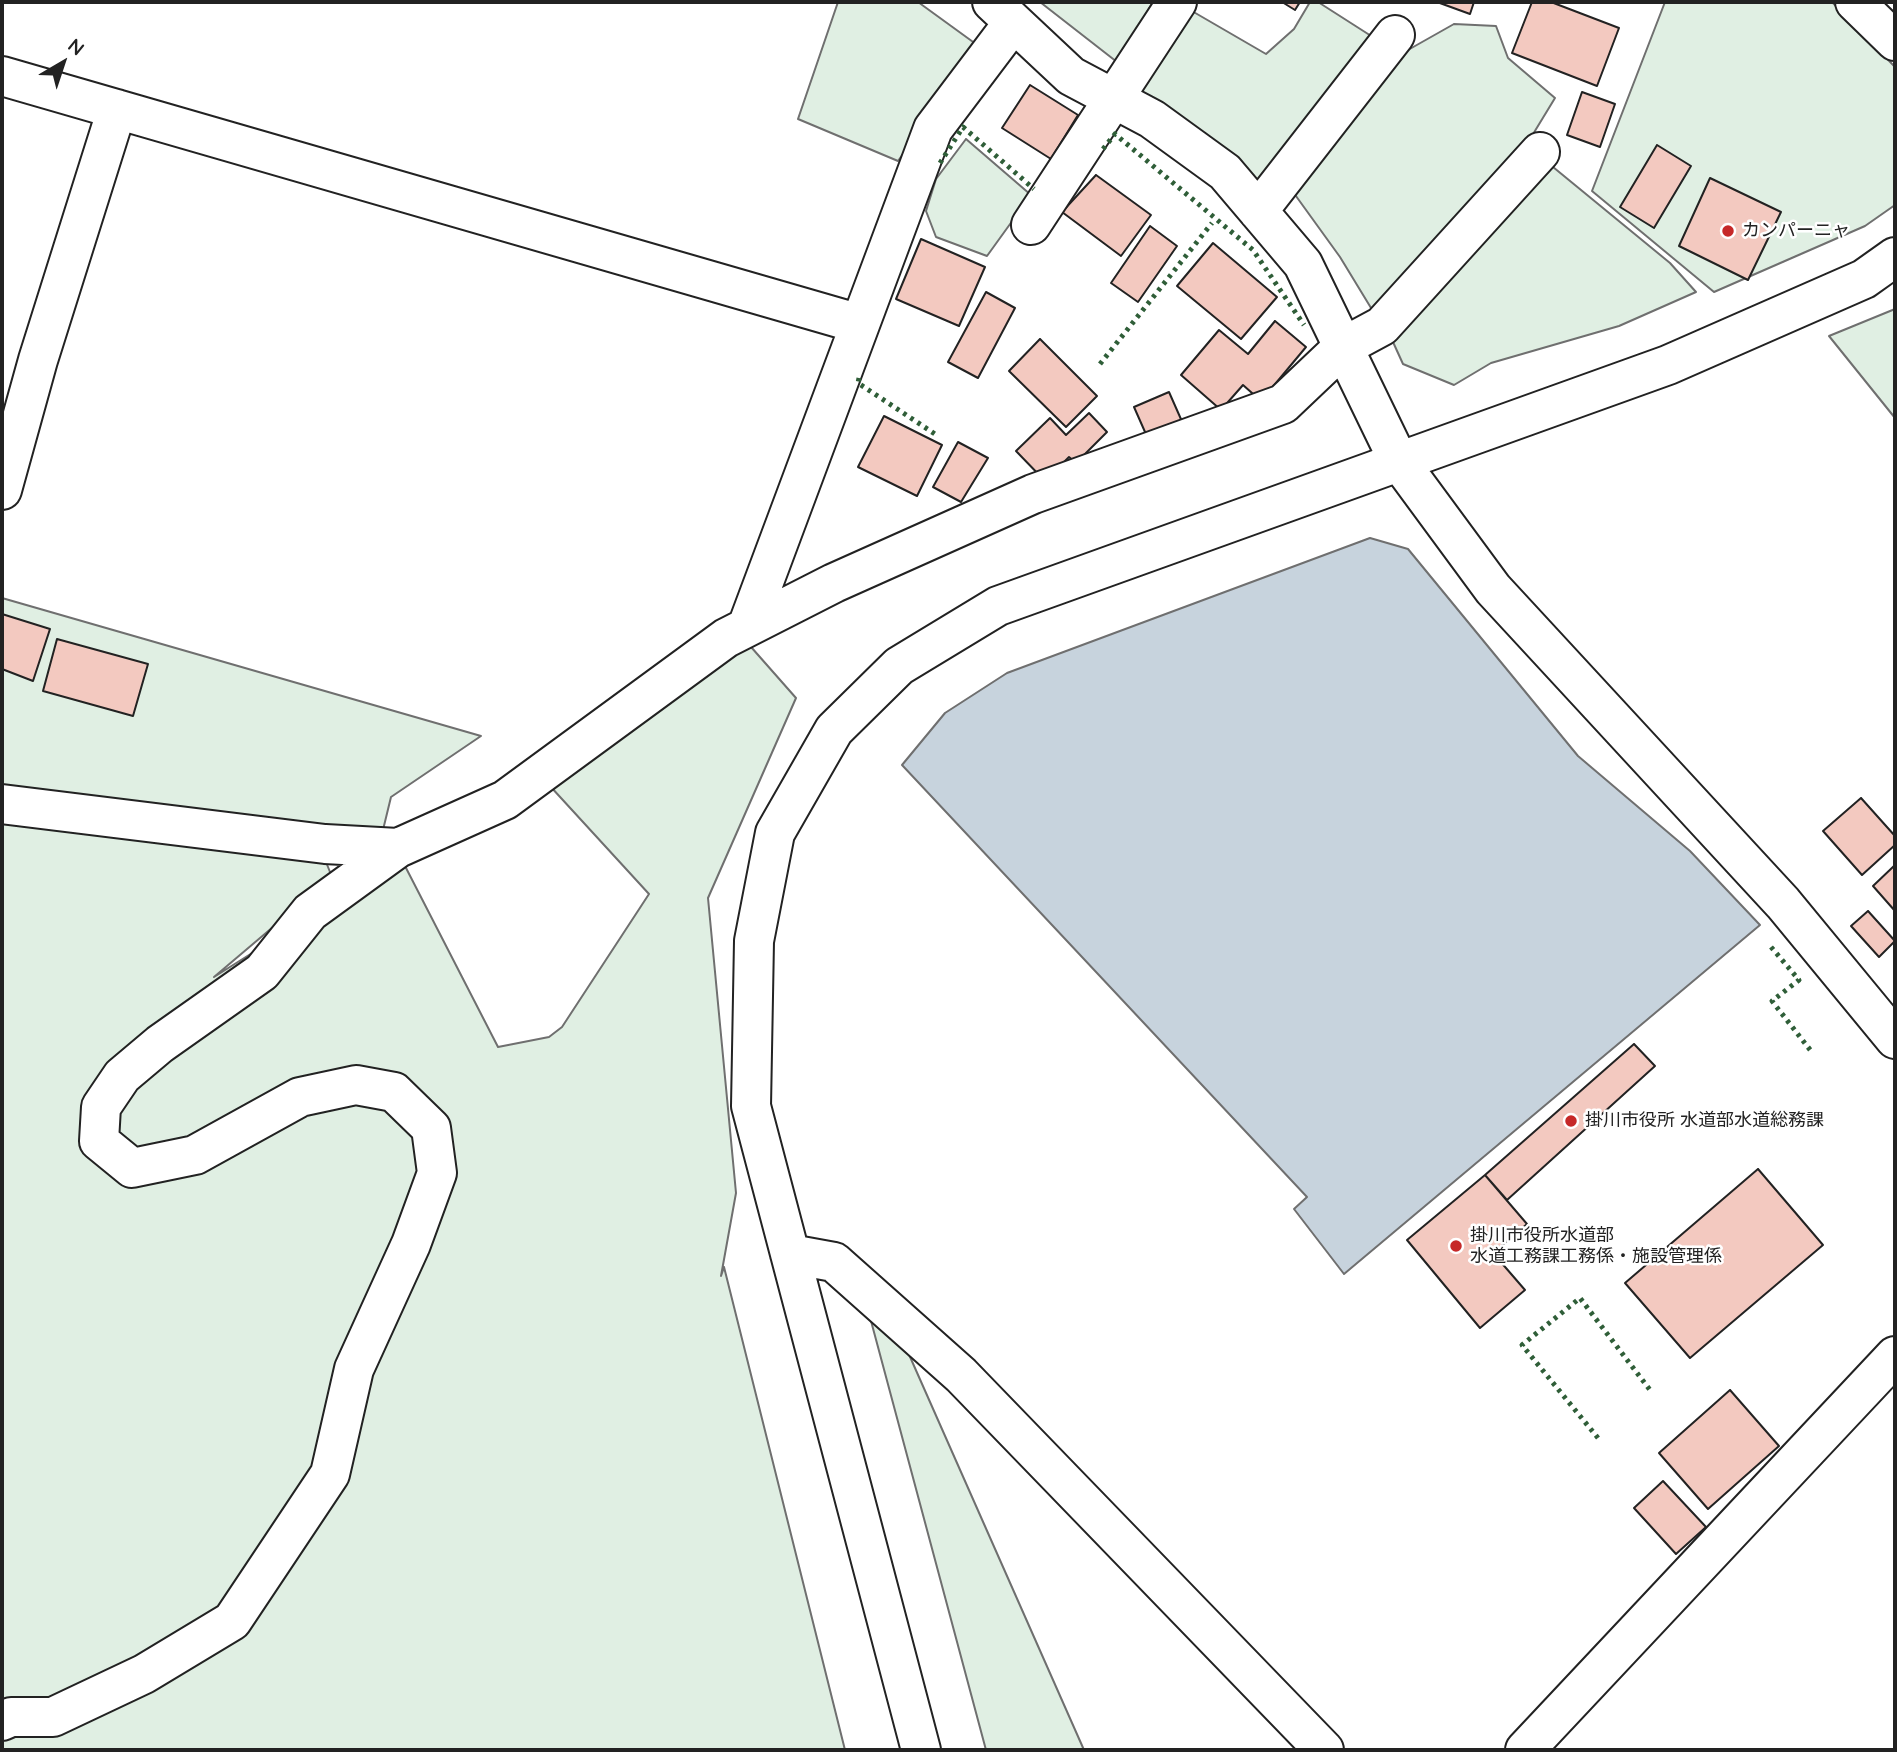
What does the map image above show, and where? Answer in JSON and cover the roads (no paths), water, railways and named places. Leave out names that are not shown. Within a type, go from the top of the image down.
[{"type":"street","points":[[1031,225],[1177,2]]},
{"type":"street","points":[[1855,2],[1895,41]]},
{"type":"street","points":[[747,627],[933,129],[1003,9],[1071,76],[1152,118],[1225,172],[1303,264],[1398,460],[1493,589],[1783,904],[1895,1040]]},
{"type":"street","points":[[1258,211],[1395,35]]},
{"type":"street","points":[[2,76],[860,324]]},
{"type":"street","points":[[2,491],[38,360],[117,109]]},
{"type":"street","points":[[2,1721],[11,1717],[53,1717],[145,1674],[232,1621],[330,1474],[354,1369],[411,1244],[437,1173],[431,1128],[394,1092],[356,1085],[300,1097],[195,1155],[132,1168],[99,1141],[101,1107],[122,1076],[160,1044],[262,972],[310,912],[398,848],[505,800],[726,638],[834,583],[1033,494],[1283,404],[1343,347],[1382,326],[1540,152]]},
{"type":"street","points":[[921,1750],[751,1106],[754,941],[775,833],[834,730],[899,666],[998,606],[1668,365],[1864,279],[1895,257]]},
{"type":"street","points":[[2,804],[326,844],[398,848]]},
{"type":"street","points":[[790,1254],[835,1262],[961,1375],[1324,1750]]},
{"type":"street","points":[[1525,1750],[1895,1356]]},
{"type":"place","name":"カンパーニャ","points":[[1728,231]]},
{"type":"place","name":"掛川市役所 水道部水道総務課","points":[[1571,1121]]},
{"type":"place","name":"掛川市役所水道部 水道工務課工務係・施設管理係","points":[[1456,1246]]}]
